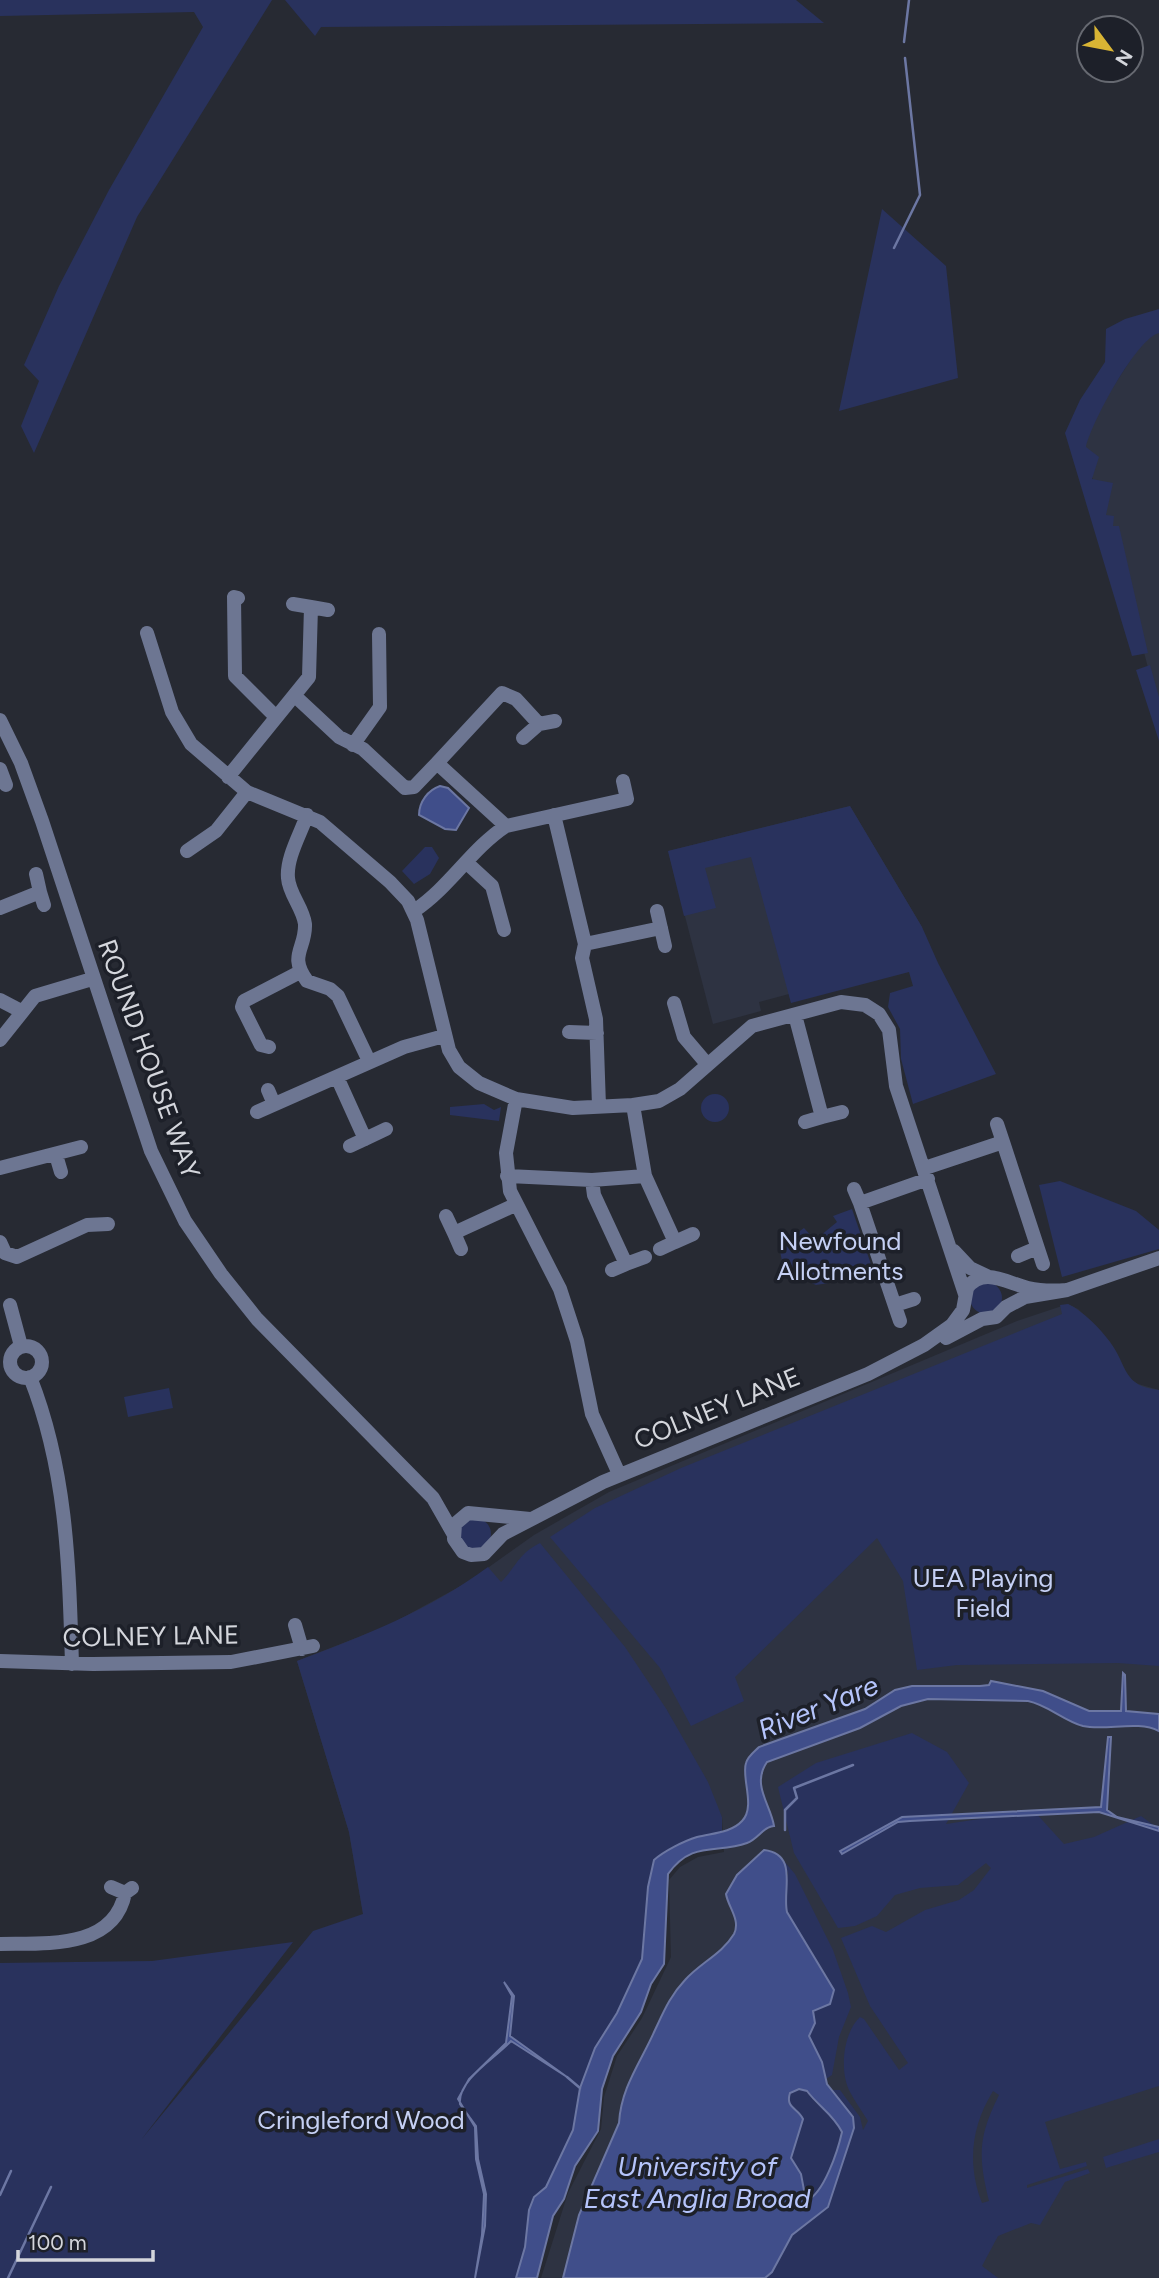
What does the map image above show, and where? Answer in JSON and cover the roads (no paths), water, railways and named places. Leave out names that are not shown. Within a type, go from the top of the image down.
[{"type":"street","points":[[235,595],[232,615],[235,676],[275,716]]},
{"type":"street","points":[[293,604],[328,610]]},
{"type":"street","points":[[228,777],[275,716],[295,696],[311,670],[311,607]]},
{"type":"street","points":[[215,613],[232,615]]},
{"type":"street","points":[[147,633],[166,696],[185,735],[200,754],[247,792],[307,815],[390,882],[414,911],[444,1036],[453,1058],[468,1075],[516,1098],[573,1108],[634,1105],[659,1101],[680,1088],[752,1026],[848,1001],[865,1004],[879,1014],[889,1030],[896,1086],[951,1247],[965,1298],[971,1314],[982,1319]]},
{"type":"street","points":[[353,745],[380,707],[384,638]]},
{"type":"street","points":[[295,696],[353,745],[363,749],[405,788],[414,787],[502,693],[516,699],[539,724]]},
{"type":"street","name":"ROUND HOUSE WAY","points":[[0,720],[21,763],[42,821],[92,979],[151,1151],[166,1186],[205,1252],[257,1319],[433,1498],[453,1533]]},
{"type":"street","points":[[523,738],[539,724],[555,720]]},
{"type":"street","points":[[437,763],[506,826]]},
{"type":"street","points":[[0,769],[6,785]]},
{"type":"street","points":[[414,911],[443,890],[490,836],[506,826],[554,815],[628,806],[622,781]]},
{"type":"street","points":[[187,851],[216,831],[247,792]]},
{"type":"street","points":[[307,815],[287,877],[304,919],[305,933],[297,952],[300,972],[307,981],[330,989],[338,996],[369,1061]]},
{"type":"street","points":[[554,815],[585,944],[582,958],[597,1033],[599,1106]]},
{"type":"street","points":[[467,863],[492,886],[504,930]]},
{"type":"street","points":[[0,908],[42,898],[36,874]]},
{"type":"street","points":[[657,911],[665,946]]},
{"type":"street","points":[[585,944],[661,928]]},
{"type":"street","points":[[269,1047],[261,1045],[242,1007],[244,1001],[300,972]]},
{"type":"street","points":[[0,1040],[11,1030],[21,1011],[42,992],[92,979]]},
{"type":"street","points":[[0,1000],[21,1011]]},
{"type":"street","points":[[674,1003],[684,1037],[707,1064]]},
{"type":"street","points":[[796,1015],[822,1117]]},
{"type":"street","points":[[569,1032],[597,1033]]},
{"type":"street","points":[[257,1112],[420,1040],[444,1036]]},
{"type":"street","points":[[337,1077],[365,1139]]},
{"type":"street","points":[[268,1090],[274,1104]]},
{"type":"street","points":[[516,1098],[509,1128],[507,1176],[515,1205],[560,1289],[577,1341],[592,1414],[620,1474]]},
{"type":"street","points":[[634,1105],[645,1176],[675,1241]]},
{"type":"street","points":[[805,1122],[842,1112]]},
{"type":"street","points":[[997,1124],[1043,1264]]},
{"type":"street","points":[[350,1146],[386,1129]]},
{"type":"street","points":[[900,1321],[857,1196],[926,1173],[1003,1142]]},
{"type":"street","points":[[0,1168],[81,1147]]},
{"type":"street","points":[[56,1155],[61,1172]]},
{"type":"street","points":[[507,1176],[592,1180],[645,1176]]},
{"type":"street","points":[[592,1180],[594,1195],[619,1267],[645,1257]]},
{"type":"street","points":[[454,1233],[515,1205]]},
{"type":"street","points":[[446,1216],[461,1249]]},
{"type":"street","points":[[0,1242],[5,1253],[17,1257],[85,1219],[108,1224]]},
{"type":"street","points":[[660,1249],[693,1234]]},
{"type":"street","points":[[951,1247],[971,1268],[991,1277],[1007,1292],[1006,1307]]},
{"type":"street","points":[[1018,1256],[1037,1248]]},
{"type":"street","name":"COLNEY LANE","points":[[453,1533],[457,1547],[471,1555],[484,1554],[503,1534],[620,1474],[868,1374],[982,1319],[996,1317],[1006,1307],[1032,1295],[1067,1290],[1159,1258]]},
{"type":"street","name":"COLNEY LANE","points":[[924,1345],[956,1321],[971,1283],[991,1277],[1027,1288],[1067,1290]]},
{"type":"street","points":[[895,1306],[914,1299]]},
{"type":"street","points":[[10,1306],[21,1346]]},
{"type":"street","points":[[21,1346],[34,1347],[42,1357],[40,1370],[30,1377],[17,1376],[10,1365],[12,1352],[21,1346]]},
{"type":"street","points":[[30,1377],[53,1450],[67,1531],[72,1664]]},
{"type":"street","name":"ROUND HOUSE WAY","points":[[433,1498],[468,1513]]},
{"type":"street","points":[[453,1533],[460,1517],[468,1513],[530,1519]]},
{"type":"street","points":[[486,1514],[496,1528],[494,1544]]},
{"type":"street","name":"COLNEY LANE","points":[[0,1661],[72,1664],[231,1662],[308,1647],[295,1625]]},
{"type":"street","points":[[0,1944],[82,1939],[98,1932],[114,1918],[123,1904],[123,1889]]},
{"type":"water","points":[[440,786],[448,788],[469,808],[456,830],[445,829],[419,815],[425,797]]},
{"type":"water","points":[[1123,1673],[1126,1711],[1159,1714],[1159,1731],[1142,1726],[1083,1726],[1028,1701],[928,1699],[901,1706],[860,1728],[767,1762],[761,1787],[774,1826],[747,1843],[686,1856],[668,1874],[664,1964],[651,1984],[641,2012],[613,2056],[602,2089],[598,2131],[575,2166],[564,2199],[553,2216],[537,2278],[516,2278],[534,2197],[546,2187],[573,2130],[580,2088],[595,2048],[617,2013],[642,1959],[648,1887],[654,1860],[686,1841],[727,1830],[742,1821],[748,1808],[745,1769],[753,1752],[759,1747],[865,1709],[895,1690],[912,1686],[980,1686],[989,1685],[991,1681],[1043,1691],[1089,1711],[1121,1711]]},
{"type":"water","points":[[1108,1737],[1111,1737],[1107,1810],[1117,1817],[1159,1827],[1159,1831],[1099,1812],[910,1821],[898,1822],[842,1854],[840,1851],[902,1817],[1101,1807]]},
{"type":"water","name":"University of East Anglia Broad","points":[[764,1850],[782,1858],[787,1875],[787,1912],[834,1990],[830,2004],[813,2011],[815,2023],[809,2036],[822,2062],[827,2084],[853,2117],[854,2128],[828,2207],[792,2235],[772,2272],[765,2278],[563,2278],[579,2215],[619,2123],[628,2086],[664,2010],[685,1980],[734,1934],[735,1919],[726,1894],[737,1875]],"holes":[[[799,2089],[807,2091],[842,2132],[834,2160],[824,2181],[813,2197],[806,2201],[801,2174],[791,2158],[803,2119],[791,2105],[789,2098],[790,2093]]]},
{"type":"water","points":[[504,1982],[514,1996],[510,2036],[567,2077],[511,2041],[466,2085],[506,2043],[512,1996]]},
{"type":"water","points":[[466,2113],[476,2126],[478,2159],[486,2194],[485,2226],[475,2278],[482,2235],[484,2194],[476,2159],[475,2127]]},
{"type":"waterway","points":[[904,42],[909,0]]},
{"type":"waterway","points":[[894,248],[920,195],[905,58]]},
{"type":"waterway","points":[[785,1830],[785,1810],[797,1798],[794,1788],[853,1765]]},
{"type":"waterway","points":[[567,2077],[580,2088]]},
{"type":"waterway","points":[[0,2195],[11,2171]]},
{"type":"waterway","points":[[8,2278],[51,2187]]},
{"type":"park label","name":"Newfound Allotments","points":[[840,1256]]},
{"type":"park label","name":"UEA Playing Field","points":[[983,1593]]},
{"type":"park label","name":"Cringleford Wood","points":[[361,2120]]},
{"type":"water label","name":"River Yare","points":[[818,1707]]}]
